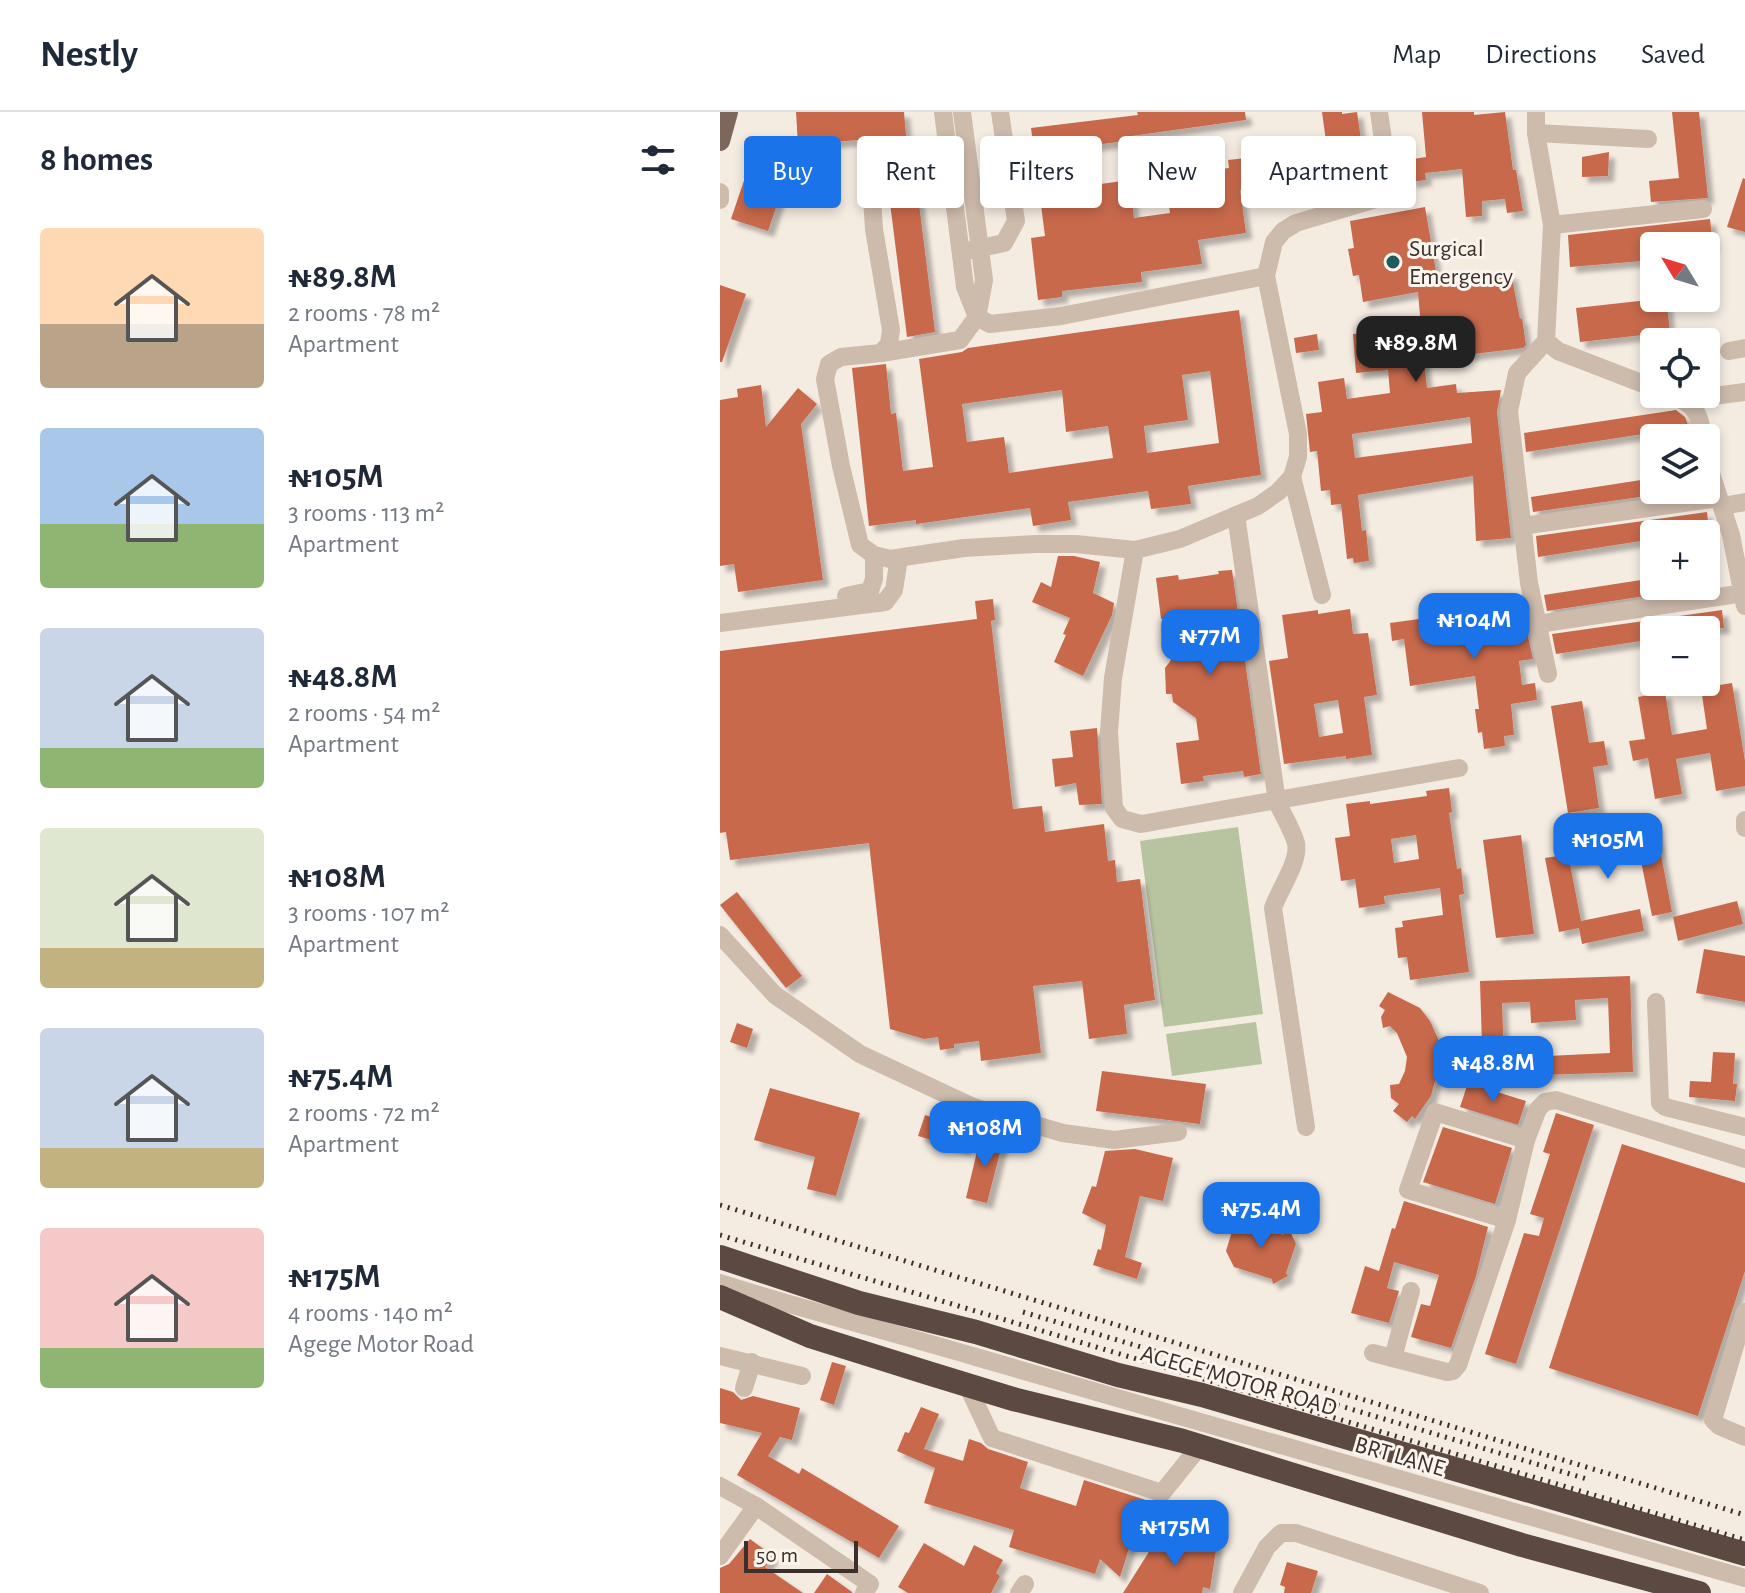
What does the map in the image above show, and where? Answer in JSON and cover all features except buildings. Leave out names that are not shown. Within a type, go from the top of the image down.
[{"type":"highway","name":"AGEGE MOTOR ROAD","points":[[720,1257],[859,1303],[976,1332],[1118,1375],[1202,1395],[1745,1554]]},
{"type":"highway","points":[[720,1297],[810,1336]]},
{"type":"highway","points":[[720,1316],[810,1336],[1028,1403],[1183,1441],[1522,1545],[1699,1593]]},
{"type":"main road","points":[[720,141],[728,112]]},
{"type":"street","points":[[943,112],[947,136]]},
{"type":"street","points":[[962,112],[984,280],[977,317],[960,340],[841,357],[829,364],[825,379],[860,545],[874,555],[890,559],[964,548],[1036,544],[1076,544],[1135,550],[1180,539],[1268,499],[1292,477],[1298,457],[1298,434],[1266,276],[1274,242],[1283,231],[1296,223],[1373,200],[1383,190],[1388,174],[1379,112]]},
{"type":"street","points":[[962,252],[1004,243],[1016,221],[1000,112]]},
{"type":"street","points":[[1536,112],[1536,133],[1552,225],[1546,341],[1517,373],[1509,411],[1522,526],[1548,674]]},
{"type":"street","points":[[1536,133],[1648,139]]},
{"type":"street","points":[[720,192],[720,200]]},
{"type":"street","points":[[873,208],[891,330],[889,344],[881,353]]},
{"type":"street","points":[[957,208],[965,287],[977,317],[990,324],[1061,316],[1266,276]]},
{"type":"street","points":[[1552,225],[1703,209]]},
{"type":"street","points":[[1546,341],[1558,351],[1640,383]]},
{"type":"street","points":[[1720,394],[1745,392],[1745,399]]},
{"type":"street","points":[[1292,477],[1322,595]]},
{"type":"street","points":[[1538,624],[1744,597],[1731,535],[1720,502],[1745,502]]},
{"type":"street","points":[[1522,526],[1704,504]]},
{"type":"street","points":[[1236,515],[1277,802],[1297,845],[1295,862],[1279,889],[1273,908],[1306,1127]]},
{"type":"street","points":[[1135,550],[1113,678],[1109,732],[1114,808],[1122,819],[1141,824],[1459,768]]},
{"type":"street","points":[[720,611],[870,591],[874,579],[874,555]]},
{"type":"street","points":[[720,623],[885,602],[894,590],[899,558]]},
{"type":"street","points":[[1745,820],[1745,828]]},
{"type":"street","points":[[720,935],[775,995],[860,1054],[973,1107],[1063,1133],[1114,1140],[1178,1132]]},
{"type":"street","points":[[1656,1002],[1660,1103],[1665,1107],[1745,1127]]},
{"type":"street","points":[[1373,1353],[1447,1372],[1458,1365],[1507,1220],[1526,1140],[1538,1109],[1545,1102],[1556,1100],[1745,1159]]},
{"type":"street","points":[[1507,1220],[1408,1190],[1435,1112],[1526,1140]]},
{"type":"street","name":"BRT LANE","points":[[720,1283],[822,1315],[1745,1578]]},
{"type":"street","points":[[1393,1358],[1411,1291]]},
{"type":"street","points":[[1745,1312],[1737,1366],[1713,1420],[1719,1426],[1745,1437]]},
{"type":"street","points":[[720,1356],[802,1376]]},
{"type":"street","points":[[744,1388],[752,1362]]},
{"type":"street","points":[[967,1385],[992,1438],[1162,1493],[1199,1447]]},
{"type":"street","points":[[720,1486],[756,1506],[873,1590]]},
{"type":"street","points":[[720,1556],[756,1506]]},
{"type":"street","points":[[1242,1593],[1267,1547],[1281,1533],[1296,1533],[1480,1593]]},
{"type":"green space","points":[[1238,827],[1263,1014],[1164,1027],[1140,841]]},
{"type":"green space","points":[[1256,1022],[1262,1064],[1172,1076],[1166,1034]]},
{"type":"railway","points":[[720,1205],[1745,1515]]},
{"type":"railway","points":[[720,1235],[1745,1540]]},
{"type":"railway","points":[[1023,1312],[1587,1479]]},
{"type":"place","name":"Surgical Emergency","points":[[1393,262]]}]
